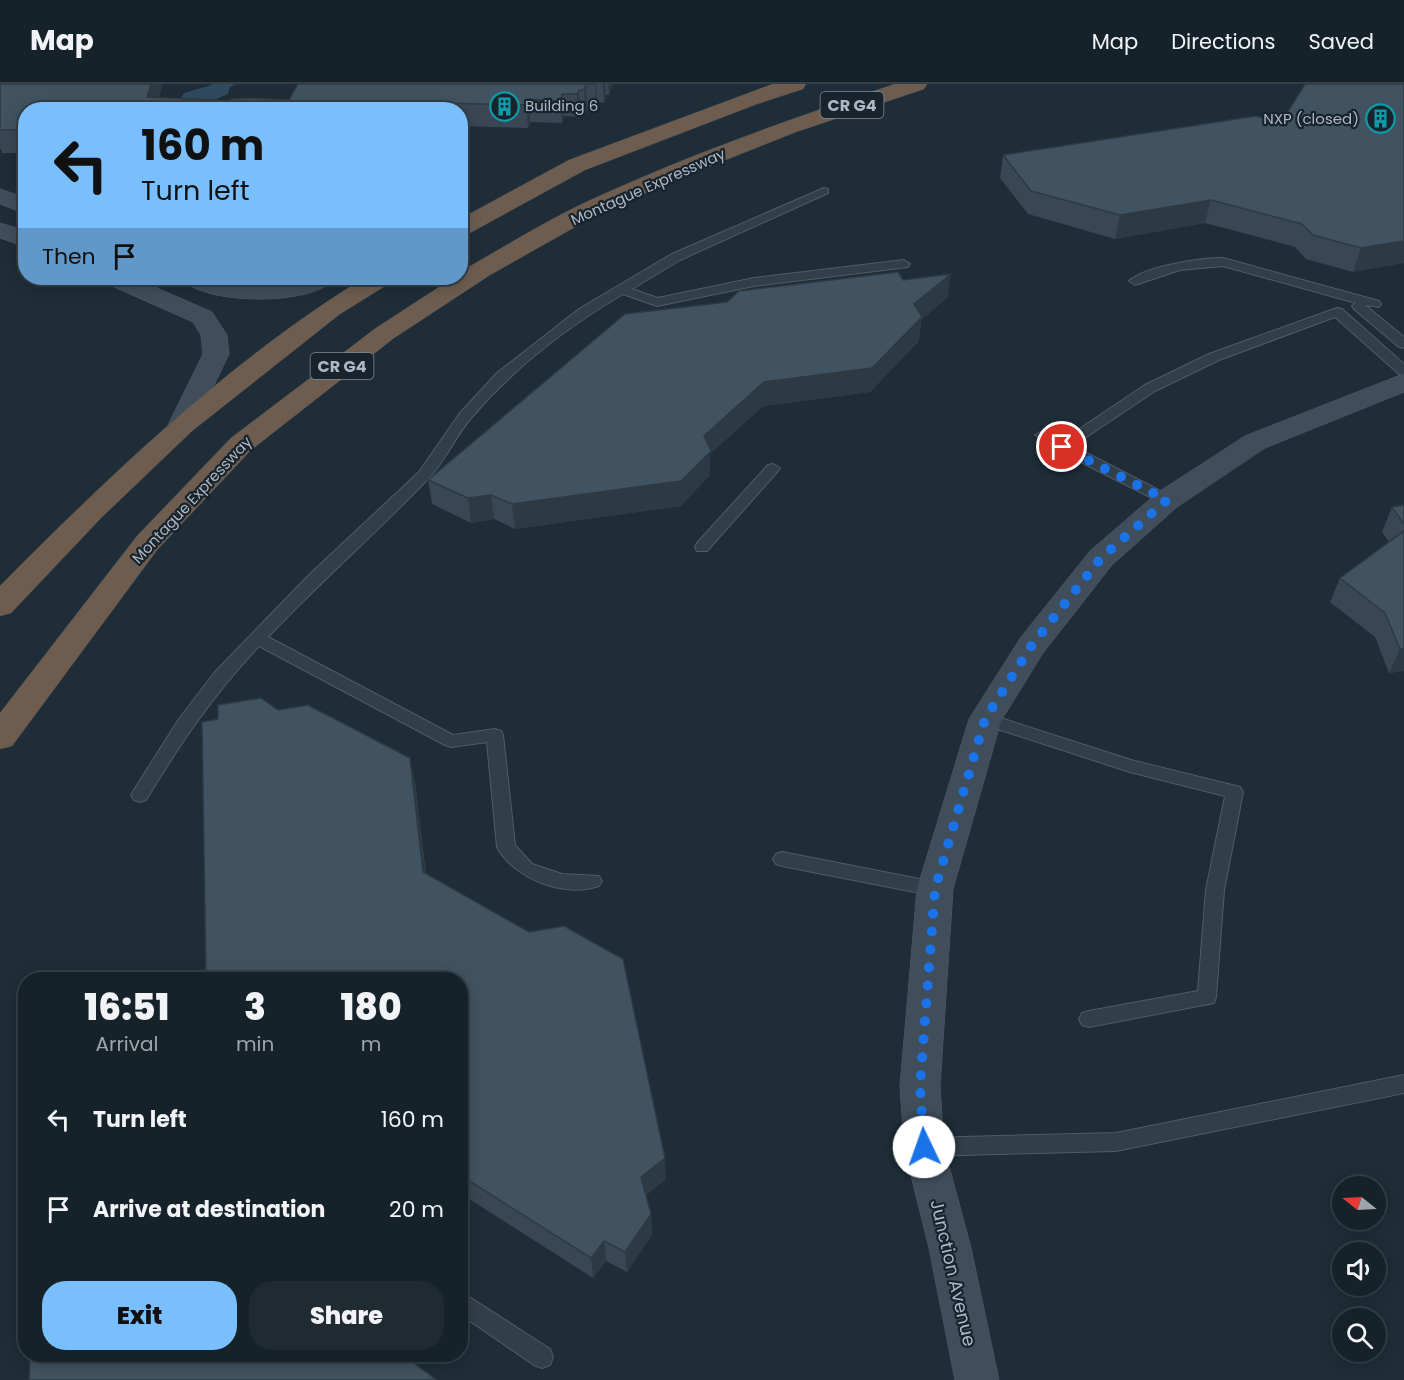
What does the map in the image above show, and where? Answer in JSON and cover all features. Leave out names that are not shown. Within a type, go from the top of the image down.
[{"type":"highway","name":"CR G4","points":[[468,225],[577,165],[749,99],[795,84]]},
{"type":"highway","name":"Montague Expressway","points":[[468,279],[590,209],[667,175],[788,127],[916,84]]},
{"type":"highway","name":"CR G4","points":[[0,605],[91,511],[182,425],[332,309],[370,285]]},
{"type":"highway","name":"Montague Expressway","points":[[0,737],[147,543],[241,444],[385,333],[458,285]]},
{"type":"main road","points":[[0,196],[18,204]]},
{"type":"main road","points":[[0,230],[18,237]]},
{"type":"main road","points":[[130,285],[203,317],[214,335],[216,354],[182,425]]},
{"type":"main road","points":[[212,285],[241,292],[275,294],[310,285]]},
{"type":"main road","name":"Junction Avenue","points":[[976,1380],[950,1248],[924,1147],[920,1086],[935,889],[985,719],[1032,645],[1101,558],[1167,500],[1255,442],[1404,382]]},
{"type":"lane","points":[[140,795],[185,723],[220,676],[256,637],[424,475],[465,416],[502,376],[584,312],[676,257],[824,190]]},
{"type":"lane","points":[[1135,281],[1176,266],[1200,261],[1223,262],[1375,304]]},
{"type":"lane","points":[[621,289],[657,302],[754,282],[904,264]]},
{"type":"lane","points":[[1358,306],[1404,344]]},
{"type":"lane","points":[[1062,447],[1150,388],[1214,357],[1337,312],[1404,371]]},
{"type":"lane","points":[[1042,435],[1167,500]]},
{"type":"lane","points":[[702,547],[773,468]]},
{"type":"lane","points":[[256,637],[451,741],[495,735],[506,847],[526,869],[562,881],[593,881]]},
{"type":"lane","points":[[985,719],[1130,766],[1234,792],[1215,890],[1208,997],[1089,1018]]},
{"type":"lane","points":[[782,859],[935,889]]},
{"type":"lane","points":[[924,1147],[1116,1142],[1404,1084]]},
{"type":"lane","points":[[468,1306],[542,1357]]},
{"type":"water","points":[[213,84],[236,84],[230,87],[228,94],[212,101],[181,99],[183,94]]},
{"type":"building","points":[[0,84],[151,84],[147,97],[231,101],[231,99],[250,98],[289,100],[298,84],[586,84],[584,90],[579,90],[577,94],[562,94],[560,101],[528,99],[526,105],[468,102],[18,102],[18,130],[0,130]]},
{"type":"building","points":[[1305,84],[1404,84],[1404,241],[1361,248],[1313,235],[1302,224],[1211,200],[1120,215],[1031,191],[1003,155],[1256,116],[1281,123]]},
{"type":"building","points":[[898,272],[903,280],[951,274],[914,304],[922,317],[872,368],[764,382],[704,436],[711,451],[681,481],[512,504],[491,495],[468,498],[428,480],[625,314],[727,302],[739,291]]},
{"type":"building","points":[[1404,505],[1404,524],[1392,507]]},
{"type":"building","points":[[1404,531],[1404,648],[1400,649],[1385,613],[1340,578]]},
{"type":"building","points":[[261,698],[278,710],[308,705],[410,758],[423,872],[529,932],[564,926],[623,959],[665,1158],[641,1177],[651,1214],[625,1252],[604,1241],[591,1258],[468,1180],[468,972],[206,972],[202,722],[218,719],[218,705]]},
{"type":"building","points":[[30,1362],[412,1362],[437,1380],[29,1380]]},
{"type":"place","name":"Building 6","points":[[504,106]]},
{"type":"place","name":"NXP (closed)","points":[[1380,119]]},
{"type":"route","points":[[924,1147],[920,1086],[935,889],[985,719],[1032,645],[1101,558],[1167,500],[1062,447]]}]
